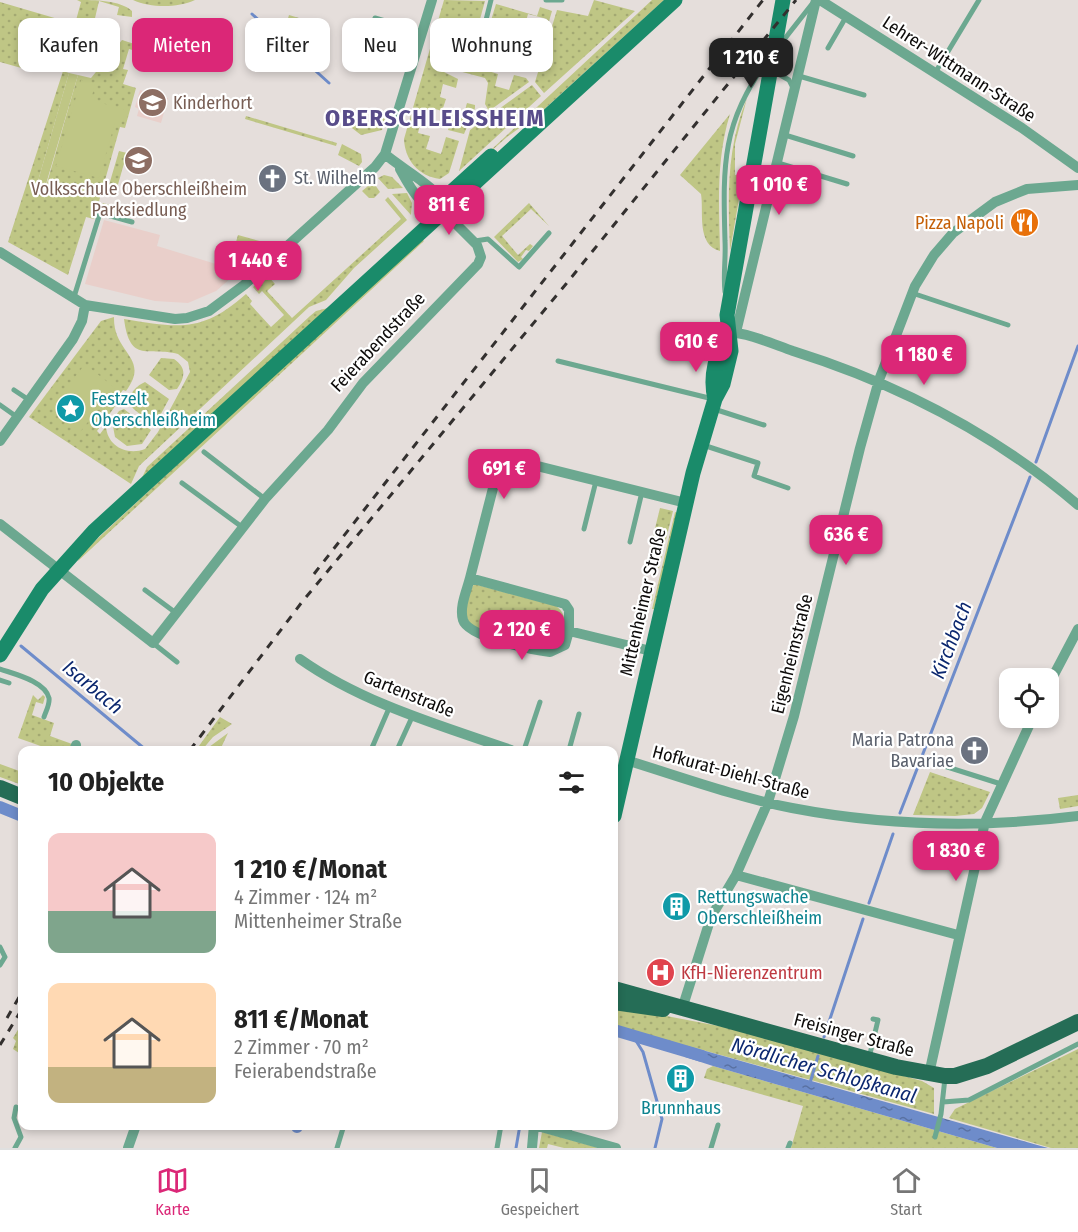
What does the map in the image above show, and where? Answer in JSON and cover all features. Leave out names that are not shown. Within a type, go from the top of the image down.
[{"type":"main road","points":[[0,656],[42,589],[94,531],[326,318],[358,277],[545,117],[675,0]]},
{"type":"main road","name":"Mittenheimer Straße","points":[[618,778],[626,760],[686,503],[714,404],[711,382],[720,348],[731,332],[727,315],[783,0]]},
{"type":"main road","points":[[0,788],[18,795]]},
{"type":"main road","name":"Freisinger Straße","points":[[618,990],[669,1002],[682,1009],[868,1060],[937,1075],[955,1076],[987,1066],[1078,1022]]},
{"type":"main road","points":[[618,1003],[666,1010],[682,1009]]},
{"type":"street","points":[[0,252],[85,305],[162,319],[188,318],[209,311],[265,267],[365,177],[385,154],[432,0]]},
{"type":"street","name":"Lehrer-Wittmann-Straße","points":[[817,0],[935,73],[1078,168]]},
{"type":"street","name":"Mittenheimer Straße","points":[[731,332],[778,163],[817,0]]},
{"type":"street","points":[[385,154],[399,167],[424,182],[439,207],[474,242]]},
{"type":"street","points":[[399,167],[422,203],[439,207]]},
{"type":"street","name":"Eigenheimstraße","points":[[682,1009],[711,917],[736,875],[768,802],[794,716],[879,380],[912,293],[934,255],[944,243],[988,207],[1027,189],[1078,185]]},
{"type":"street","name":"Feierabendstraße","points":[[153,643],[242,527],[328,430],[363,383],[478,264],[481,257],[474,242]]},
{"type":"street","points":[[0,441],[73,339],[82,321],[85,305]]},
{"type":"street","points":[[731,332],[879,380],[971,428],[1078,505]]},
{"type":"street","points":[[470,578],[565,604],[569,610],[569,631],[565,645],[550,652],[476,633],[463,620],[462,609],[497,456],[686,503]]},
{"type":"street","points":[[0,524],[60,568],[153,643]]},
{"type":"street","points":[[569,631],[651,651]]},
{"type":"street","points":[[1058,668],[1077,634]]},
{"type":"street","name":"Gartenstraße","points":[[300,659],[326,677],[390,706],[500,746]]},
{"type":"street","points":[[937,1075],[958,935],[985,822],[1028,728]]},
{"type":"street","name":"Hofkurat-Diehl-Straße","points":[[626,760],[768,802],[885,821],[938,824],[1078,816]]},
{"type":"street","points":[[736,875],[958,935]]},
{"type":"street","points":[[128,1148],[134,1130]]},
{"type":"street","points":[[532,1148],[534,1130]]},
{"type":"street","points":[[569,1130],[616,1148]]},
{"type":"lane","points":[[486,18],[491,0]]},
{"type":"lane","points":[[546,0],[562,0]]},
{"type":"lane","points":[[727,315],[724,289],[726,153],[736,111],[755,77],[817,0]]},
{"type":"lane","points":[[935,73],[979,0]]},
{"type":"lane","points":[[828,48],[846,16]]},
{"type":"lane","points":[[418,31],[422,32]]},
{"type":"lane","points":[[755,77],[765,71],[778,73],[789,80],[795,93]]},
{"type":"lane","points":[[799,76],[864,95]]},
{"type":"lane","points":[[784,135],[853,156]]},
{"type":"lane","points":[[778,163],[847,184]]},
{"type":"lane","points":[[74,297],[100,213],[132,222]]},
{"type":"lane","points":[[474,242],[488,239],[519,267],[549,233]]},
{"type":"lane","points":[[912,293],[1008,324]]},
{"type":"lane","points":[[558,361],[714,404],[764,425]]},
{"type":"lane","points":[[14,390],[29,400]]},
{"type":"lane","points":[[0,405],[17,417]]},
{"type":"lane","points":[[702,444],[758,463],[754,476],[788,488]]},
{"type":"lane","points":[[204,452],[265,499]]},
{"type":"lane","points":[[584,529],[596,480]]},
{"type":"lane","points":[[182,483],[242,527]]},
{"type":"lane","points":[[630,542],[642,492]]},
{"type":"lane","points":[[145,590],[176,613]]},
{"type":"lane","points":[[153,643],[177,662]]},
{"type":"lane","points":[[0,669],[29,680],[47,694],[49,700],[44,717]]},
{"type":"lane","points":[[0,689],[4,681]]},
{"type":"lane","points":[[525,746],[540,702]]},
{"type":"lane","points":[[373,746],[390,706]]},
{"type":"lane","points":[[570,746],[579,714]]},
{"type":"lane","points":[[399,746],[413,715]]},
{"type":"lane","points":[[938,764],[1003,784]]},
{"type":"lane","points":[[0,947],[5,957],[0,965]]},
{"type":"lane","points":[[868,1060],[878,1020],[873,1019]]},
{"type":"lane","points":[[943,1102],[969,1100],[1078,1044]]},
{"type":"lane","points":[[935,1136],[943,1102],[937,1075]]},
{"type":"lane","points":[[16,1107],[14,1118],[18,1129]]},
{"type":"lane","points":[[711,1148],[718,1125]]},
{"type":"lane","points":[[15,1148],[21,1137],[18,1130]]},
{"type":"lane","points":[[337,1148],[342,1130]]},
{"type":"lane","points":[[497,1148],[500,1130]]},
{"type":"shaded area","name":"Kinderhort","points":[[140,90],[168,98],[161,123],[137,116],[139,109],[135,107]]},
{"type":"shaded area","points":[[104,220],[160,235],[157,246],[239,271],[216,291],[188,303],[155,301],[85,284]]},
{"type":"green space","points":[[77,0],[107,1],[121,5],[132,11],[132,17],[117,15],[119,7],[99,1],[95,18],[77,18],[81,2]]},
{"type":"green space","points":[[133,0],[195,0],[164,6]]},
{"type":"green space","points":[[444,0],[485,1],[480,18],[439,18]]},
{"type":"green space","points":[[594,0],[635,11],[544,93],[535,82],[538,72],[553,72],[553,23],[557,10],[588,16]]},
{"type":"green space","points":[[652,0],[664,0],[540,113],[507,137],[463,176]]},
{"type":"green space","points":[[0,2],[55,18],[18,18],[18,67],[0,62]]},
{"type":"green space","points":[[496,4],[537,16],[540,7],[552,11],[550,18],[543,18],[528,14],[527,18],[492,18]]},
{"type":"green space","points":[[122,40],[132,43],[132,50],[129,49],[123,69],[128,70],[123,84],[136,88],[125,128],[120,127],[94,219],[86,217],[68,275],[8,242],[63,72],[69,73],[38,181],[47,183],[78,75],[91,78],[96,72],[120,72],[120,42]]},
{"type":"green space","points":[[430,49],[430,72],[444,72],[458,79],[456,88],[443,84],[440,97],[446,99],[442,111],[432,108],[428,122],[421,121],[418,133],[430,136],[426,149],[441,154],[446,137],[459,141],[449,173],[440,179],[419,171],[407,154],[404,139]]},
{"type":"green space","points":[[462,72],[498,74],[495,86],[509,90],[514,75],[526,78],[529,82],[489,111],[485,104],[488,83],[485,78]]},
{"type":"green space","points":[[69,73],[78,75],[46,184],[38,181]]},
{"type":"green space","points":[[81,80],[95,84],[91,100],[126,110],[123,121],[116,119],[99,178],[56,166]]},
{"type":"green space","points":[[532,85],[541,96],[459,171],[470,130]]},
{"type":"green space","points":[[747,98],[735,144],[735,175],[743,176],[730,251],[729,192],[732,155],[740,117]]},
{"type":"green space","points":[[467,103],[475,105],[475,108],[464,134],[448,130],[452,115],[463,118]]},
{"type":"green space","points":[[377,112],[386,114],[382,130],[361,135],[348,125],[374,120]]},
{"type":"green space","points":[[730,114],[720,165],[720,251],[712,248],[704,235],[701,194],[680,175]]},
{"type":"green space","points":[[246,116],[337,143],[336,146],[245,119]]},
{"type":"green space","points":[[342,144],[361,154],[362,162],[359,166],[338,155]]},
{"type":"green space","points":[[119,151],[127,153],[117,188],[109,185]]},
{"type":"green space","points":[[384,175],[392,177],[403,188],[388,189],[378,178]]},
{"type":"green space","points":[[373,182],[380,192],[374,198],[369,198],[362,191]]},
{"type":"green space","points":[[407,193],[412,203],[411,215],[392,194]]},
{"type":"green space","points":[[388,197],[407,220],[354,268],[326,300],[309,307],[139,466],[131,484],[29,417],[101,321],[114,317],[115,329],[135,370],[133,380],[126,391],[123,390],[116,399],[119,401],[97,431],[100,434],[106,426],[110,439],[119,448],[131,451],[145,449],[158,432],[190,372],[188,362],[178,354],[142,351],[136,348],[131,343],[124,319],[160,324],[189,324],[216,316],[246,294],[252,301],[250,304],[271,327],[284,315],[262,291],[259,294],[253,287],[267,275],[275,284],[267,291],[292,318],[401,219],[385,200]]},
{"type":"green space","points":[[103,203],[124,210],[115,215],[101,211]]},
{"type":"green space","points":[[529,203],[549,226],[531,209],[502,236],[518,255],[530,244],[533,246],[529,251],[526,250],[521,257],[523,259],[518,262],[494,237]]},
{"type":"green space","points":[[238,235],[270,244],[257,256],[234,249]]},
{"type":"green space","points":[[421,238],[424,241],[78,561],[80,555]]},
{"type":"green space","points":[[328,308],[140,482],[147,467],[310,316],[316,311]]},
{"type":"green space","points":[[161,358],[174,359],[183,369],[182,381],[177,389],[169,390],[149,375]]},
{"type":"green space","points":[[85,364],[115,388],[80,432],[51,408]]},
{"type":"green space","points":[[145,382],[169,399],[156,423],[149,422],[128,404],[133,391]]},
{"type":"green space","points":[[124,409],[151,430],[142,444],[127,446],[115,437],[112,421],[119,411]]},
{"type":"green space","points":[[660,508],[673,511],[659,568],[646,565]]},
{"type":"green space","points":[[675,512],[678,513],[654,609],[652,609]]},
{"type":"green space","points":[[474,584],[556,606],[563,614],[565,623],[558,643],[540,645],[473,627],[469,623],[466,612],[467,600]]},
{"type":"green space","points":[[646,590],[651,592],[653,597],[651,602],[646,604],[641,602],[639,597],[641,592]]},
{"type":"green space","points":[[33,695],[38,700],[43,695],[45,697],[43,704],[36,702],[32,715],[54,723],[50,736],[72,744],[72,746],[41,746],[18,738]]},
{"type":"green space","points":[[220,717],[232,724],[213,737],[205,746],[199,746]]},
{"type":"green space","points":[[228,733],[222,746],[210,746]]},
{"type":"green space","points":[[0,764],[18,771],[18,784],[0,777]]},
{"type":"green space","points":[[930,772],[990,792],[982,808],[974,814],[955,816],[913,815]]},
{"type":"green space","points":[[1078,795],[1078,806],[1060,809],[1058,798]]},
{"type":"green space","points":[[618,1007],[724,1027],[922,1081],[934,1088],[934,1114],[688,1046],[686,1051],[618,1030]]},
{"type":"green space","points":[[18,1030],[18,1052],[13,1049],[16,1041],[13,1038]]},
{"type":"green space","points":[[1078,1049],[1078,1148],[1051,1148],[949,1118],[955,1109]]},
{"type":"green space","points":[[713,1066],[997,1148],[791,1148],[803,1106],[704,1078],[707,1069]]},
{"type":"green space","points":[[542,1132],[599,1148],[564,1148],[548,1144],[547,1148],[539,1148]]},
{"type":"water","points":[[688,1046],[1048,1148],[997,1148],[685,1057]]},
{"type":"waterway","points":[[252,14],[256,18]]},
{"type":"waterway","points":[[317,72],[329,83]]},
{"type":"waterway","name":"Kirchbach","points":[[1036,462],[1078,346]]},
{"type":"waterway","name":"Kirchbach","points":[[900,813],[1030,477]]},
{"type":"waterway","name":"Isarbach","points":[[21,646],[141,746]]},
{"type":"waterway","points":[[0,807],[18,814]]},
{"type":"waterway","name":"Kirchbach","points":[[869,903],[893,834]]},
{"type":"waterway","name":"Kirchbach","points":[[824,1037],[863,919]]},
{"type":"waterway","name":"Nördlicher Schloßkanal","points":[[618,1031],[702,1056]]},
{"type":"waterway","points":[[633,1036],[643,1052],[662,1119],[655,1148]]},
{"type":"waterway","name":"Kirchbach","points":[[810,1083],[818,1056]]},
{"type":"waterway","points":[[516,1148],[519,1130]]},
{"type":"railway","points":[[314,574],[763,0]]},
{"type":"railway","points":[[193,746],[302,602],[566,284],[796,0]]},
{"type":"railway","points":[[7,1018],[18,999]]},
{"type":"railway","points":[[0,1045],[18,1016]]},
{"type":"place","name":"Kinderhort","points":[[152,103]]},
{"type":"place","name":"Volksschule Oberschleißheim Parksiedlung","points":[[139,160]]},
{"type":"place","name":"St. Wilhelm","points":[[273,178]]},
{"type":"place","name":"Pizza Napoli","points":[[1025,223]]},
{"type":"place","name":"Festzelt Oberschleißheim","points":[[70,409]]},
{"type":"place","name":"Maria Patrona Bavariae","points":[[975,750]]},
{"type":"place","name":"Rettungswache Oberschleißheim","points":[[676,907]]},
{"type":"place","name":"KfH-Nierenzentrum","points":[[660,973]]},
{"type":"place","name":"Brunnhaus","points":[[681,1079]]},
{"type":"district","name":"OBERSCHLEISSHEIM","points":[[435,118]]}]
